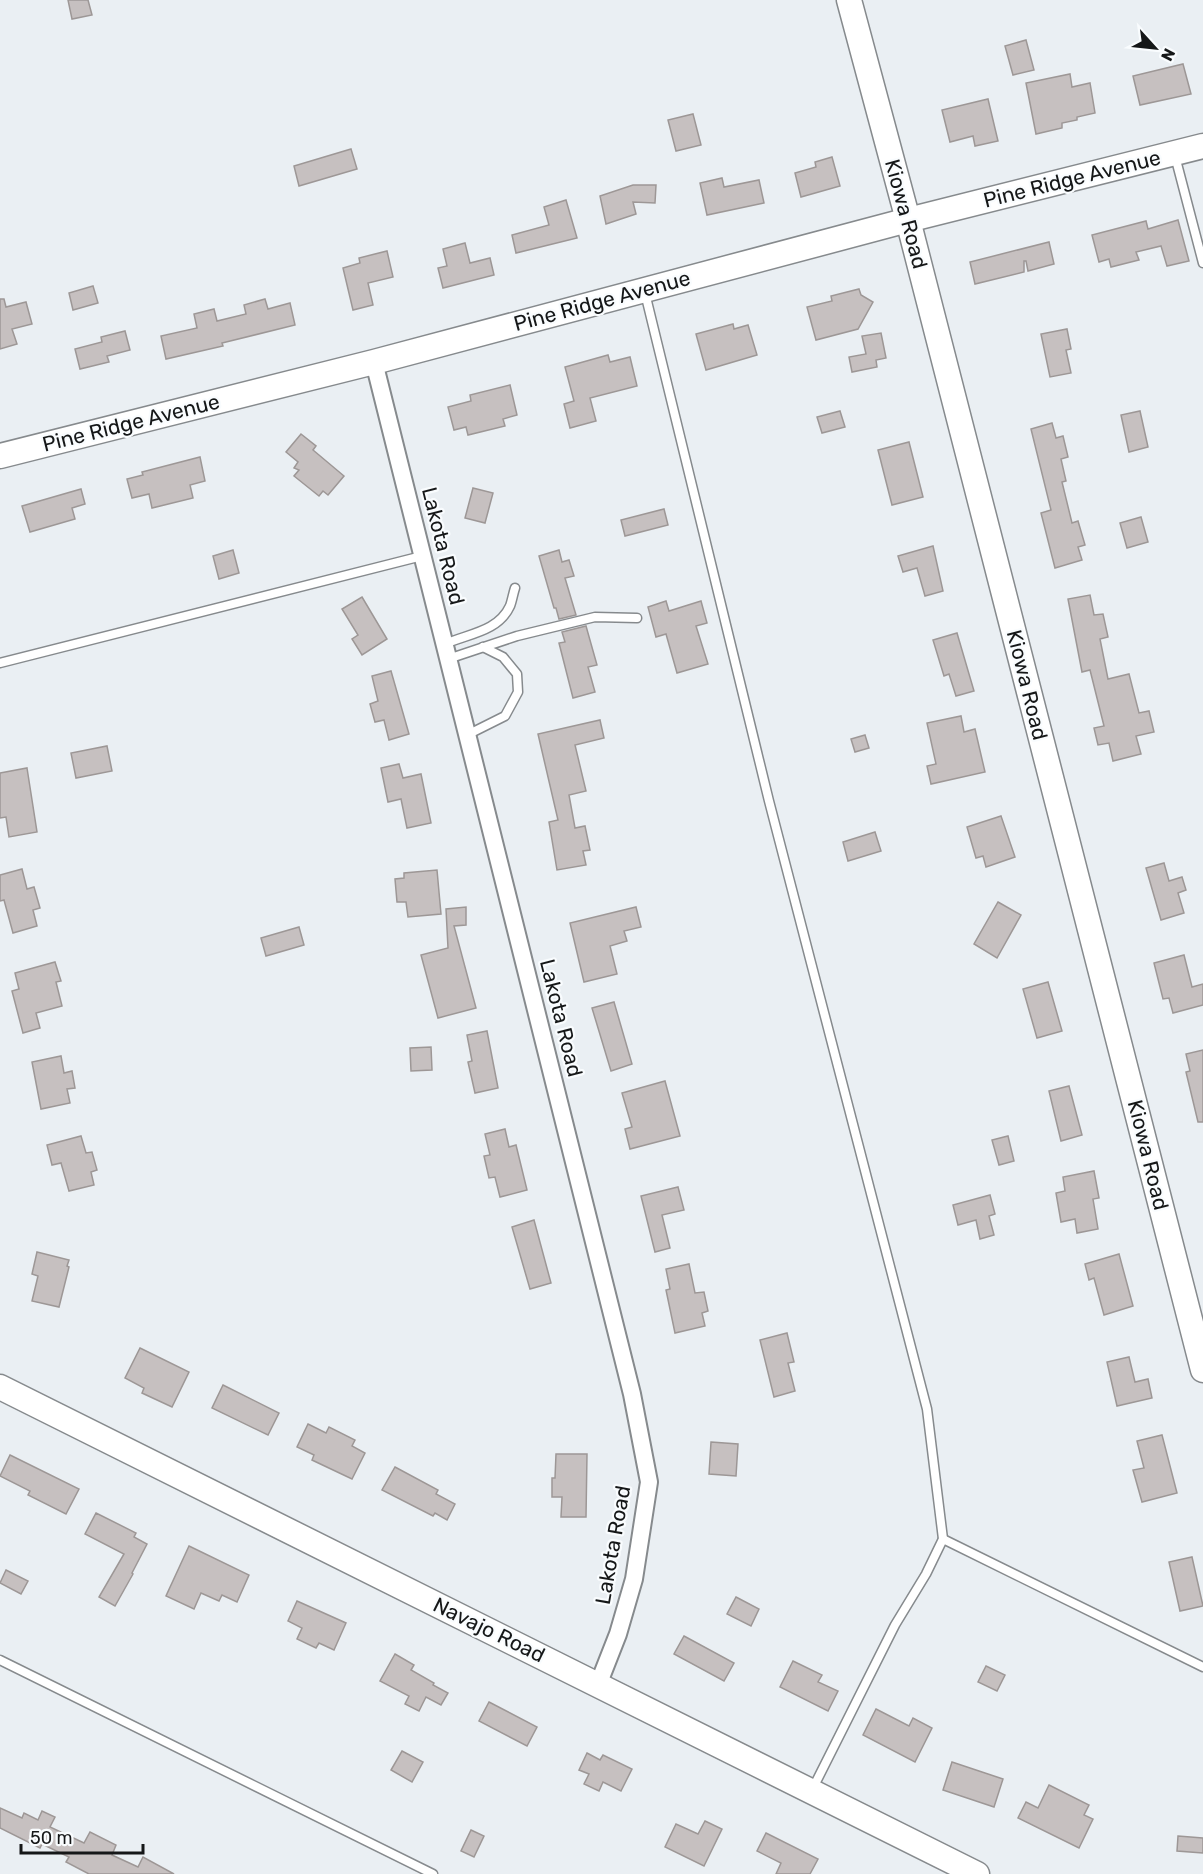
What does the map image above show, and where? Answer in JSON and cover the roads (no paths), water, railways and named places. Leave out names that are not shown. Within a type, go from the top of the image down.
[{"type":"street","name":"Kiowa Road","points":[[849,0],[908,220],[1203,1370]]},
{"type":"street","name":"Pine Ridge Avenue","points":[[0,456],[374,362],[908,220],[1203,146]]},
{"type":"street","name":"Lakota Road","points":[[374,362],[632,1394],[649,1482],[634,1579],[618,1634],[598,1685]]},
{"type":"street","name":"Navajo Road","points":[[0,1387],[977,1874]]},
{"type":"lane","points":[[1174,153],[1203,263]]},
{"type":"lane","points":[[645,290],[772,813],[927,1409],[943,1539],[926,1574],[895,1625],[812,1792]]},
{"type":"lane","points":[[0,663],[422,556]]},
{"type":"lane","points":[[446,652],[460,637],[490,628],[501,620],[509,607],[515,588]]},
{"type":"lane","points":[[446,652],[483,647],[517,636],[595,617],[636,618]]},
{"type":"lane","points":[[467,735],[505,716],[518,692],[517,674],[503,657],[483,647]]},
{"type":"lane","points":[[943,1539],[1203,1667]]},
{"type":"lane","points":[[0,1660],[433,1874]]}]
